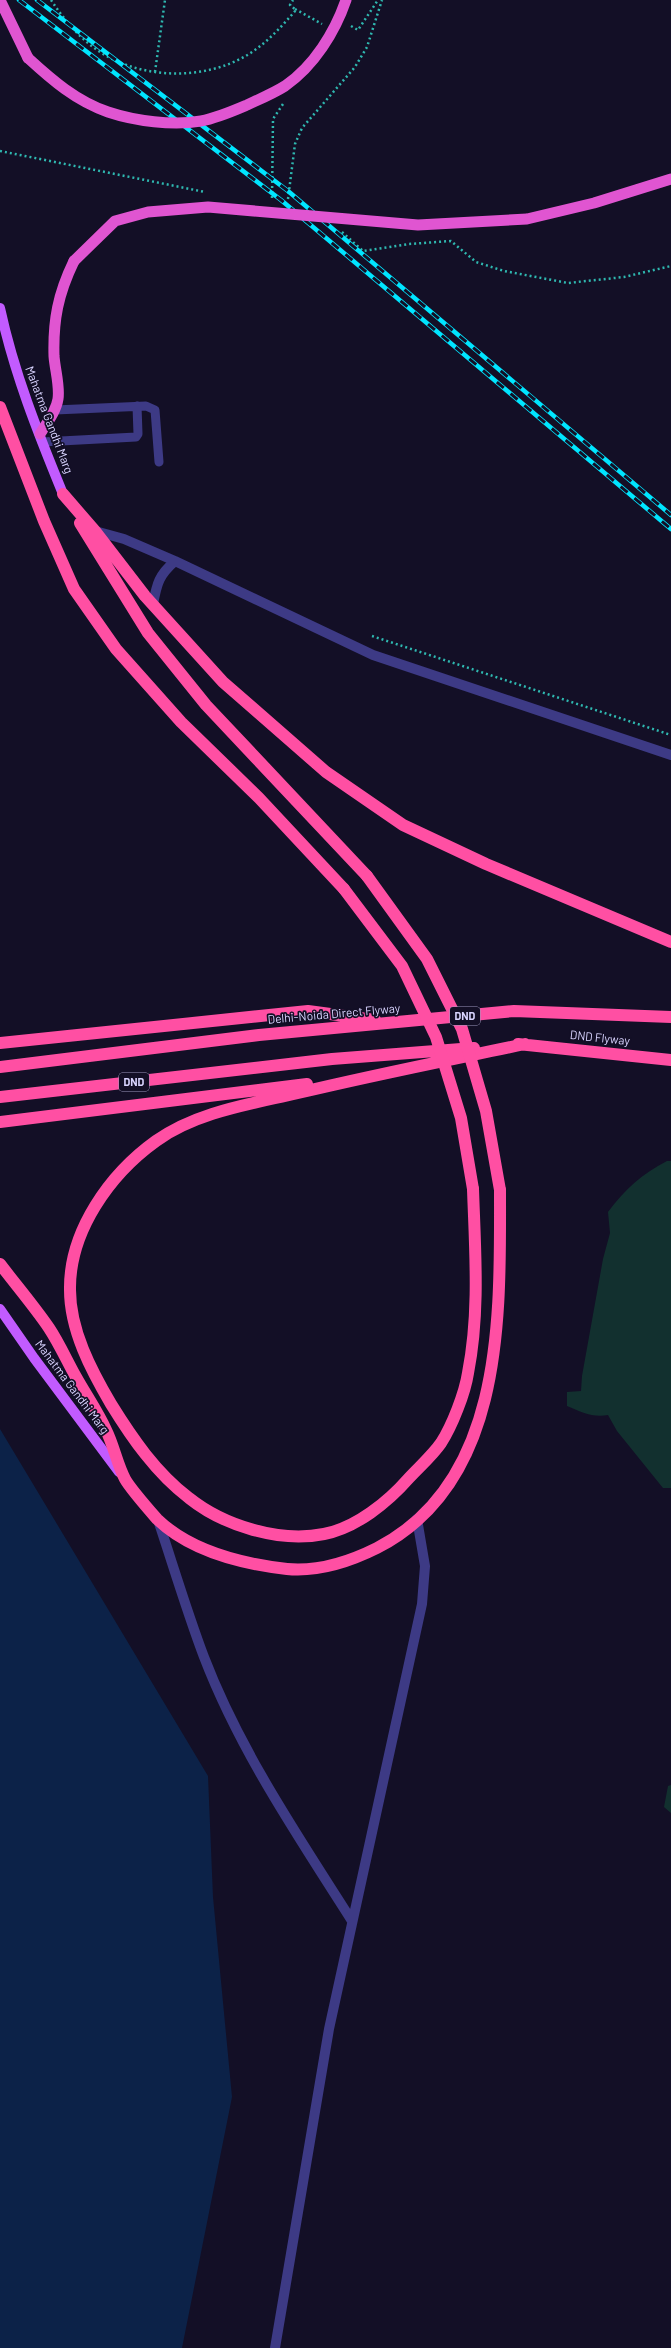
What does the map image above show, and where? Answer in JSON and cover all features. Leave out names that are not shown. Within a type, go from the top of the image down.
[{"type":"highway","points":[[0,0],[28,58],[53,81],[78,98],[108,112],[166,122],[201,121],[229,113],[285,86],[308,66],[327,40],[341,15],[346,0]]},
{"type":"highway","points":[[41,438],[59,399],[54,356],[55,312],[63,284],[74,261],[115,221],[148,212],[208,207],[418,226],[527,218],[594,204],[671,179]]},
{"type":"highway","points":[[0,407],[44,521],[74,589],[116,649],[181,722],[259,798],[344,889],[402,966],[436,1037],[461,1118],[472,1189],[477,1299],[468,1375],[456,1410],[442,1442],[395,1494],[347,1527],[323,1534],[296,1536],[272,1534],[243,1526],[220,1517],[191,1500],[169,1481],[131,1436],[91,1370],[71,1312],[70,1286],[73,1260],[80,1233],[95,1206],[114,1181],[157,1140],[198,1118],[367,1077],[525,1044]]},
{"type":"highway","points":[[63,494],[95,531],[153,604],[223,682],[326,772],[402,825],[486,864],[671,942]]},
{"type":"highway","points":[[0,1264],[49,1328],[106,1430],[125,1480],[158,1520],[189,1542],[222,1555],[263,1566],[298,1570],[330,1566],[359,1557],[394,1539],[434,1505],[454,1478],[475,1435],[484,1408],[497,1320],[500,1254],[500,1190],[486,1111],[462,1029],[426,959],[367,876],[206,705],[148,634],[63,494]]},
{"type":"highway","points":[[0,1043],[308,1011],[398,1022]]},
{"type":"highway","name":"Delhi-Noida Direct Flyway","points":[[0,1066],[259,1035],[514,1011],[671,1017]]},
{"type":"highway","name":"DND Flyway","points":[[525,1044],[671,1060]]},
{"type":"highway","name":"DND","points":[[0,1097],[332,1059],[525,1044]]},
{"type":"highway","points":[[0,1122],[367,1077]]},
{"type":"main road","name":"Mahatma Gandhi Marg","points":[[0,308],[10,350],[28,409],[63,494]]},
{"type":"main road","name":"Mahatma Gandhi Marg","points":[[0,1309],[34,1358],[125,1480]]},
{"type":"street","points":[[95,531],[124,539],[174,561],[373,655],[671,755]]},
{"type":"street","points":[[153,604],[156,584],[162,572],[174,561]]},
{"type":"street","points":[[274,2348],[329,2029],[422,1604],[425,1566],[417,1519]]},
{"type":"street","points":[[158,1520],[204,1658],[228,1710],[287,1819],[352,1920]]},
{"type":"lane","points":[[55,410],[136,406],[146,406],[155,410],[159,462]]},
{"type":"lane","points":[[41,438],[136,437],[138,434],[136,406]]},
{"type":"path","points":[[50,0],[70,27],[95,48],[123,64],[155,72],[194,72],[219,67],[249,54],[275,34],[296,10],[290,5],[293,0]]},
{"type":"path","points":[[155,72],[165,0]]},
{"type":"path","points":[[348,31],[352,25],[358,30],[378,0]]},
{"type":"path","points":[[288,199],[296,144],[302,128],[355,67],[368,47],[382,0]]},
{"type":"path","points":[[410,244],[450,241],[476,262],[504,271],[568,282],[624,277],[671,266]]},
{"type":"path","points":[[372,636],[671,735]]},
{"type":"green space","points":[[667,1161],[671,1161],[671,1488],[663,1488],[617,1431],[608,1415],[592,1415],[567,1406],[567,1392],[581,1391],[582,1376],[603,1259],[610,1233],[608,1212],[634,1183]]},
{"type":"green space","points":[[671,1785],[671,1813],[664,1807],[668,1786]]},
{"type":"water","points":[[0,1429],[208,1776],[213,1897],[232,2097],[182,2348],[0,2348]]},
{"type":"railway","points":[[19,0],[281,200],[671,529]]},
{"type":"railway","points":[[37,0],[288,191],[671,515]]}]
